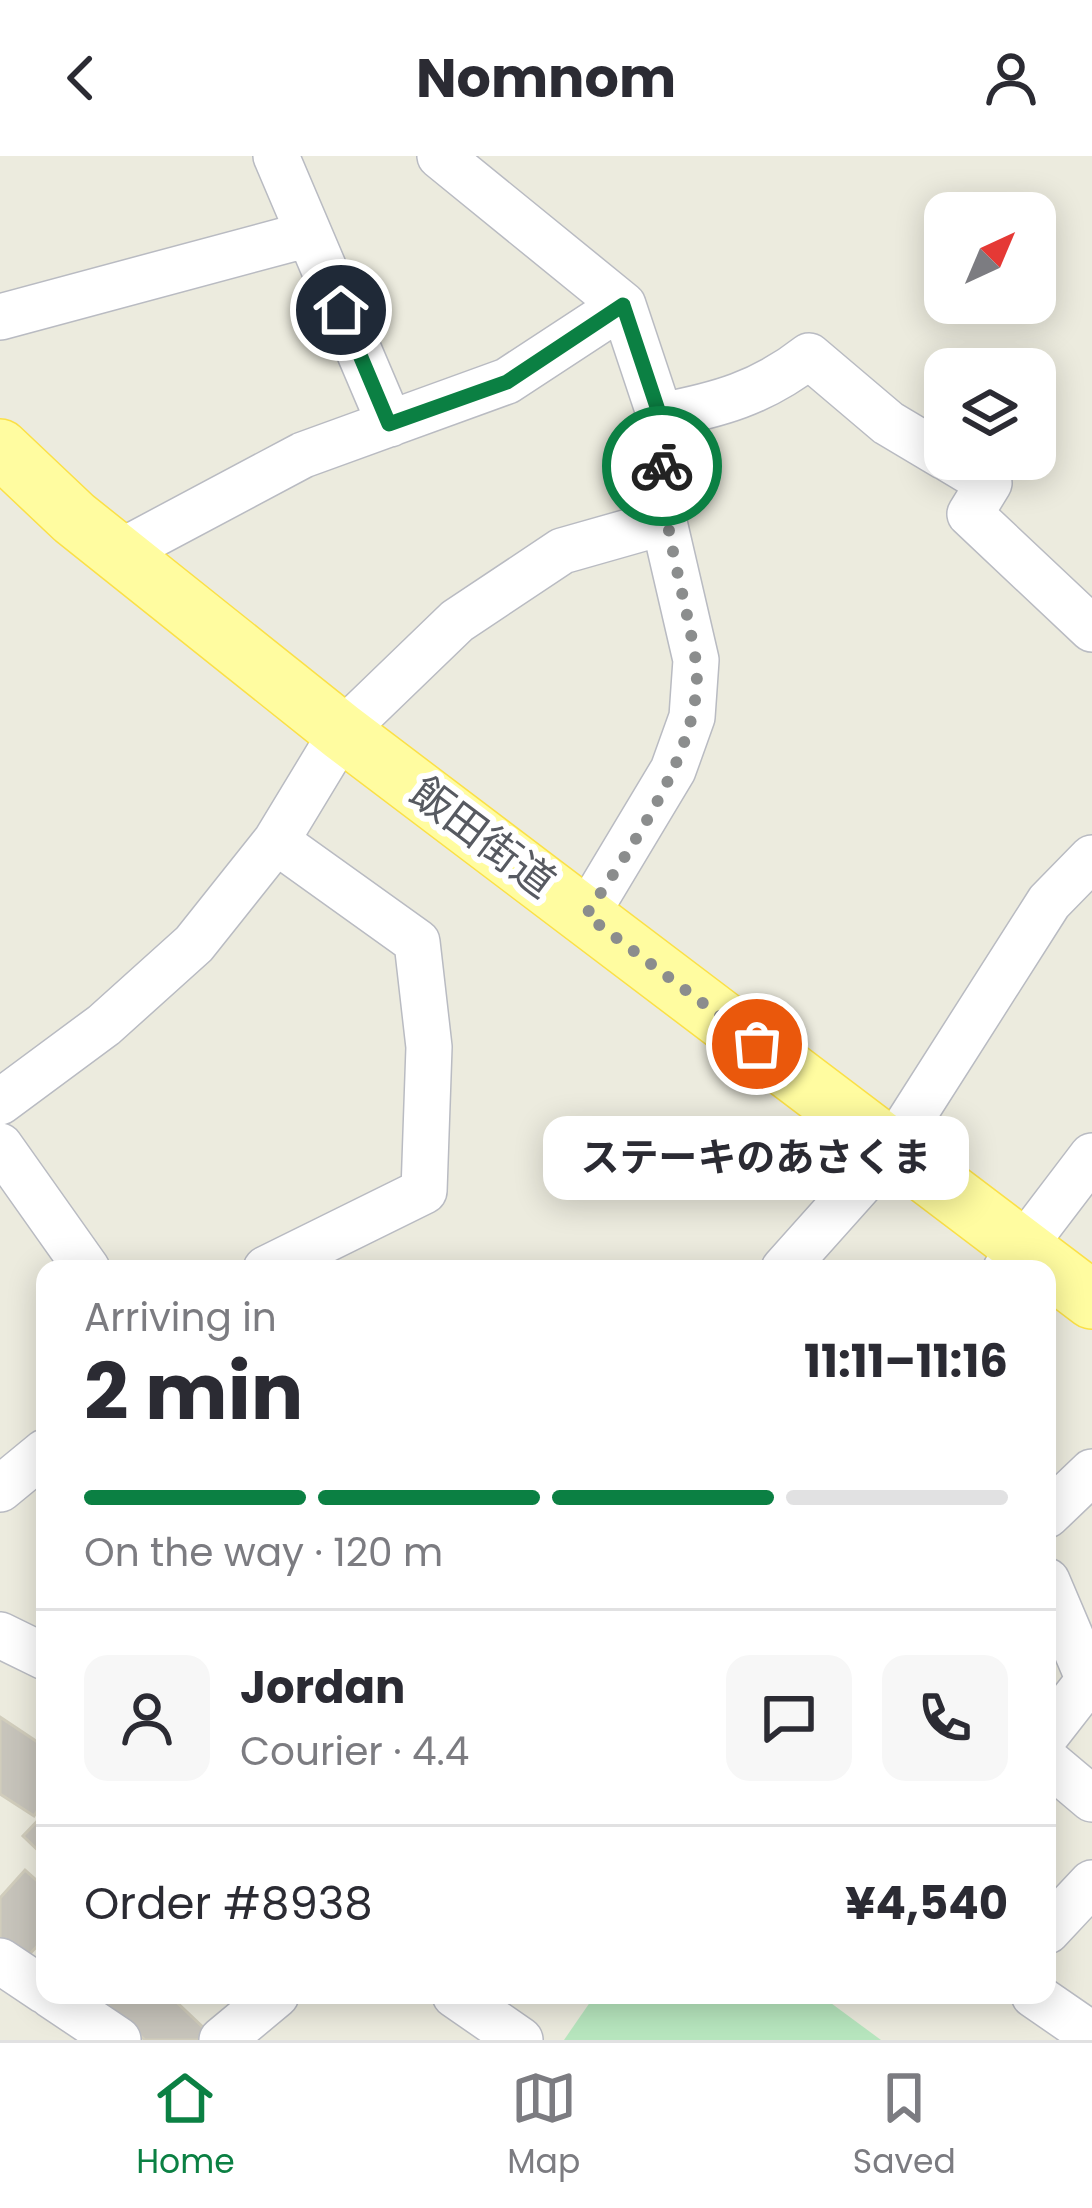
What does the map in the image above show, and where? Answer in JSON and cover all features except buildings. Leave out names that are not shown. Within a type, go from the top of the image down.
[{"type":"main road","name":"飯田街道","points":[[0,448],[117,554],[342,732],[893,1148],[1015,1258]]},
{"type":"main road","name":"飯田街道","points":[[1056,1280],[1092,1300]]},
{"type":"street","points":[[277,156],[389,424]]},
{"type":"street","points":[[440,156],[623,305],[660,416],[664,522],[697,661],[692,717],[673,770],[586,915]]},
{"type":"street","points":[[0,317],[309,234]]},
{"type":"street","points":[[117,554],[302,455],[507,382],[623,305]]},
{"type":"street","points":[[660,416],[729,403],[778,381],[809,356],[888,423],[924,444]]},
{"type":"street","points":[[984,480],[989,483],[970,514],[1092,629]]},
{"type":"street","points":[[0,1102],[104,1025],[194,944],[276,841],[342,732],[457,621],[562,551],[664,522]]},
{"type":"street","points":[[276,841],[417,942],[429,1047],[424,1191],[287,1260]]},
{"type":"street","points":[[792,1260],[893,1148],[1039,917],[1092,858]]},
{"type":"street","points":[[0,1146],[81,1260]]},
{"type":"street","points":[[1015,1258],[1092,1156]]},
{"type":"street","points":[[0,1489],[36,1459]]},
{"type":"street","points":[[1056,1506],[1092,1472]]},
{"type":"street","points":[[1056,1602],[1089,1680],[1056,1722]]},
{"type":"street","points":[[0,1635],[36,1653]]},
{"type":"street","points":[[1056,1769],[1092,1799]]},
{"type":"street","points":[[1056,1921],[1092,1883]]},
{"type":"street","points":[[0,1961],[36,1985]]},
{"type":"street","points":[[64,2004],[118,2040]]},
{"type":"street","points":[[222,2040],[265,2004]]},
{"type":"street","points":[[468,2004],[520,2040]]},
{"type":"street","points":[[1047,2004],[1092,2035]]},
{"type":"green space","points":[[589,2004],[832,2004],[881,2040],[564,2040]]},
{"type":"way so far","points":[[662,466],[664,522],[697,661],[692,717],[673,770],[586,915],[757,1044]]},
{"type":"place","name":"ステーキのあさくま","points":[[757,1044]]},
{"type":"route","points":[[341,310],[389,424],[507,382],[623,305],[660,416],[662,466]]}]
